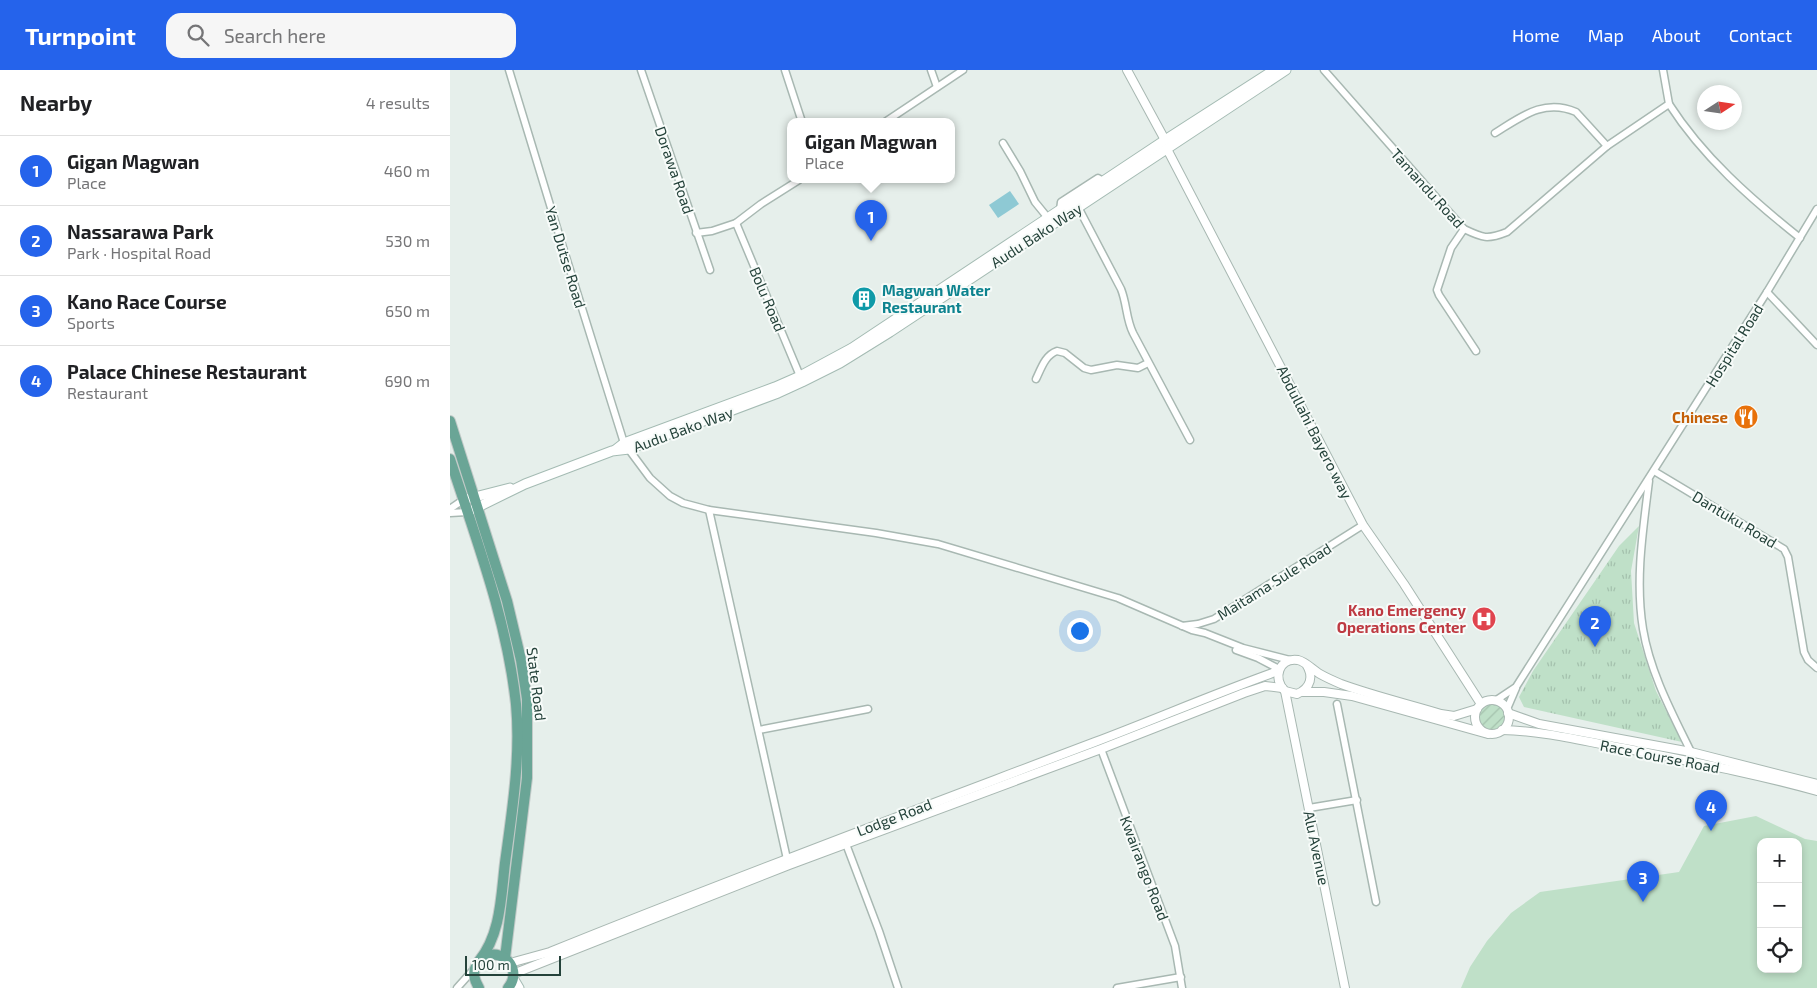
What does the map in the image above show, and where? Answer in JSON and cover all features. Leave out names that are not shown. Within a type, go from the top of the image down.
[{"type":"main road","name":"Audu Bako Way","points":[[467,512],[525,484],[612,451],[778,393],[840,363],[1078,207],[1274,70]]},
{"type":"main road","name":"Audu Bako Way","points":[[626,446],[800,376],[852,348],[1103,181],[1166,145],[1286,70]]},
{"type":"main road","name":"State Road","points":[[450,421],[507,600],[527,699],[527,778],[508,961]]},
{"type":"main road","name":"State Road","points":[[450,459],[502,627],[513,680],[517,730],[514,788],[498,915],[491,941],[477,965]]},
{"type":"main road","name":"Audu Bako Way","points":[[463,500],[525,484]]},
{"type":"main road","points":[[478,988],[474,976],[477,965],[489,955],[495,954],[508,961],[519,988]]},
{"type":"main road","points":[[508,988],[513,976]]},
{"type":"street","name":"Yan Dutse Road","points":[[509,70],[626,446],[650,478],[670,496],[683,503],[709,510],[876,533],[938,544],[1118,598],[1192,630]]},
{"type":"street","name":"Dorawa Road","points":[[641,70],[710,270]]},
{"type":"street","points":[[784,70],[801,118]]},
{"type":"street","points":[[931,70],[936,87]]},
{"type":"street","points":[[891,118],[963,70]]},
{"type":"street","name":"Abdullahi Bayero way","points":[[1127,70],[1363,525],[1404,584],[1479,706]]},
{"type":"street","name":"Tamandu Road","points":[[1324,70],[1464,229],[1476,235],[1492,238],[1507,232],[1607,146],[1669,104]]},
{"type":"street","points":[[1663,70],[1669,104],[1712,160],[1765,209],[1800,238]]},
{"type":"street","points":[[1495,133],[1536,109],[1546,107],[1569,109],[1576,112],[1607,146]]},
{"type":"street","points":[[1003,142],[1035,202],[1048,218]]},
{"type":"street","points":[[696,233],[712,231],[736,223],[761,204],[794,183]]},
{"type":"street","points":[[1078,207],[1121,289],[1125,300],[1128,324],[1190,440]]},
{"type":"street","name":"Hospital Road","points":[[1495,700],[1516,687],[1649,480],[1817,209]]},
{"type":"street","name":"Bolu Road","points":[[736,223],[800,376]]},
{"type":"street","points":[[1464,229],[1450,248],[1437,290],[1438,295],[1476,351]]},
{"type":"street","points":[[1767,292],[1817,345]]},
{"type":"street","points":[[1036,379],[1050,354],[1057,351],[1065,353],[1084,368],[1091,370],[1117,366],[1138,368],[1148,363]]},
{"type":"street","name":"Dantuku Road","points":[[1654,472],[1784,549],[1788,557],[1804,652],[1808,660],[1817,668]]},
{"type":"street","name":"Hospital Road","points":[[1649,480],[1639,586],[1643,630],[1653,667],[1691,752]]},
{"type":"street","points":[[450,509],[463,500]]},
{"type":"street","points":[[709,510],[787,859]]},
{"type":"street","points":[[450,513],[467,512]]},
{"type":"street","name":"Maitama Sule Road","points":[[1180,626],[1198,624],[1214,618],[1363,525]]},
{"type":"street","points":[[1192,630],[1243,648],[1301,661],[1320,674],[1343,684],[1441,714],[1454,716],[1489,700],[1495,700],[1507,711]]},
{"type":"street","points":[[1192,630],[1203,637],[1258,658],[1279,670]]},
{"type":"street","points":[[1290,660],[1284,663],[1279,670],[1278,680],[1283,690],[1297,693],[1324,692],[1352,696],[1488,734],[1498,733],[1508,721],[1507,711],[1516,687]]},
{"type":"street","points":[[1287,709],[1297,693],[1306,689],[1310,683],[1310,670],[1306,664]]},
{"type":"street","name":"Lodge Road","points":[[508,961],[550,952],[1279,670]]},
{"type":"street","name":"Lodge Road","points":[[513,976],[846,844],[1101,749],[1244,693],[1265,686],[1283,690]]},
{"type":"street","name":"Alu Avenue","points":[[1283,690],[1345,988]]},
{"type":"street","points":[[1337,704],[1376,902]]},
{"type":"street","points":[[1479,706],[1475,721],[1488,734]]},
{"type":"street","points":[[759,730],[868,709]]},
{"type":"street","name":"Race Course Road","points":[[1507,711],[1539,724],[1691,752],[1817,784]]},
{"type":"street","name":"Race Course Road","points":[[1502,730],[1519,730],[1565,736],[1713,766],[1817,791]]},
{"type":"street","name":"Kwairango Road","points":[[1101,749],[1175,946],[1182,988]]},
{"type":"street","points":[[1309,808],[1357,800]]},
{"type":"street","points":[[846,844],[898,988]]},
{"type":"street","points":[[457,988],[477,965]]},
{"type":"street","points":[[1117,988],[1181,976]]},
{"type":"green space","points":[[1639,526],[1631,571],[1634,623],[1656,691],[1682,742],[1524,707],[1519,697],[1533,671],[1619,546]]},
{"type":"green space","points":[[1492,704],[1501,708],[1505,717],[1501,726],[1492,730],[1483,726],[1479,717],[1483,708]]},
{"type":"green space","points":[[1756,816],[1805,839],[1817,841],[1817,988],[1461,988],[1470,967],[1487,941],[1511,913],[1540,892],[1679,872],[1704,826]]},
{"type":"water","points":[[1010,191],[1019,204],[998,218],[989,205]]},
{"type":"place","name":"Gigan Magwan","points":[[871,241]]},
{"type":"place","name":"Magwan Water Restaurant","points":[[864,299]]},
{"type":"place","name":"Chinese","points":[[1746,417]]},
{"type":"place","name":"Kano Emergency Operations Center","points":[[1484,619]]},
{"type":"place","name":"Nassarawa Park","points":[[1595,647]]},
{"type":"place","name":"Palace Chinese Restaurant","points":[[1711,831]]},
{"type":"place","name":"Kano Race Course","points":[[1643,902]]}]
